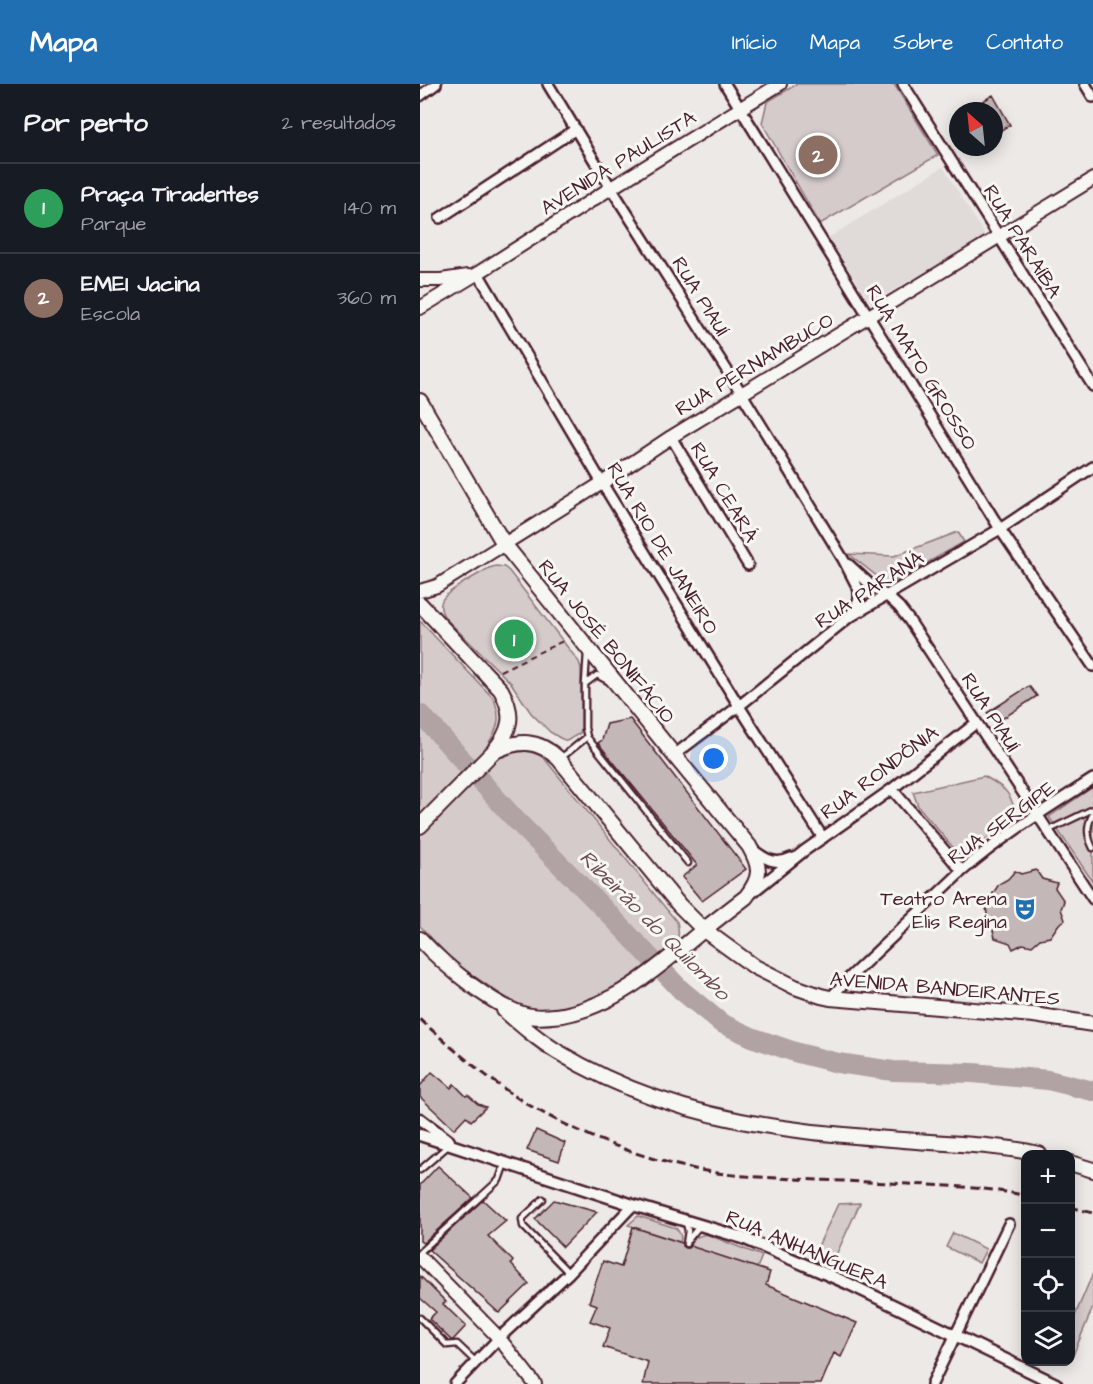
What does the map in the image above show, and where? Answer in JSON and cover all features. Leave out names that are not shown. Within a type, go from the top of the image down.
[{"type":"main road","name":"AVENIDA PAULISTA","points":[[420,308],[780,84]]},
{"type":"main road","name":"RUA PERNAMBUCO","points":[[437,586],[671,437],[1093,179]]},
{"type":"main road","name":"AVENIDA PAULISTA","points":[[420,280],[441,280],[478,273]]},
{"type":"main road","name":"RUA JOSÉ BONIFÁCIO","points":[[420,401],[504,544],[749,846],[757,859],[758,876],[746,897]]},
{"type":"main road","points":[[420,591],[437,586]]},
{"type":"main road","points":[[435,619],[428,603],[437,586]]},
{"type":"main road","points":[[420,604],[501,690],[510,711],[509,725],[502,741],[420,826]]},
{"type":"main road","name":"AVENIDA BANDEIRANTES","points":[[492,753],[506,746],[527,742],[547,748],[559,759],[679,905],[704,930],[754,967],[795,987],[830,998],[1034,1015],[1093,1024]]},
{"type":"main road","name":"RUA RONDÔNIA","points":[[704,930],[746,897]]},
{"type":"main road","points":[[679,905],[705,916],[718,916],[729,910]]},
{"type":"main road","points":[[729,910],[723,920],[722,932],[733,952]]},
{"type":"main road","points":[[483,994],[512,1010],[531,1016],[550,1017],[573,1013],[615,996],[672,956],[704,930]]},
{"type":"main road","points":[[420,939],[434,954],[555,1050],[607,1079],[684,1107],[799,1131],[998,1147],[1021,1152]]},
{"type":"main road","points":[[1075,1164],[1093,1170]]},
{"type":"main road","points":[[420,1255],[499,1338],[535,1384]]},
{"type":"street","points":[[420,96],[436,84]]},
{"type":"street","name":"RUA PIAUÍ","points":[[548,84],[843,559],[859,590],[855,608],[848,618]]},
{"type":"street","name":"RUA MATO GROSSO","points":[[725,84],[1000,529],[1093,666]]},
{"type":"street","name":"RUA PARAÍBA","points":[[903,84],[1093,386]]},
{"type":"street","points":[[1085,84],[1093,97]]},
{"type":"street","points":[[440,218],[576,129]]},
{"type":"street","name":"RUA RIO DE JANEIRO","points":[[478,273],[602,483],[823,838]]},
{"type":"street","name":"RUA CEARÁ","points":[[671,437],[748,565]]},
{"type":"street","name":"RUA PARANÁ","points":[[674,755],[848,618],[1000,529],[1093,467]]},
{"type":"street","name":"RUA PIAUÍ","points":[[843,559],[874,588],[900,607],[1093,899]]},
{"type":"street","name":"RUA RONDÔNIA","points":[[746,897],[804,851],[892,789],[976,723]]},
{"type":"street","name":"RUA SERGIPE","points":[[830,998],[962,871],[1004,837],[1093,779]]},
{"type":"street","points":[[892,789],[962,871]]},
{"type":"street","name":"RUA RONDÔNIA","points":[[749,846],[768,861],[777,862],[785,861],[804,851]]},
{"type":"street","name":"RUA ANHANGUERA","points":[[420,1119],[443,1138],[465,1150]]},
{"type":"street","name":"RUA ANHANGUERA","points":[[420,1135],[633,1205],[743,1238],[846,1283],[1056,1384]]},
{"type":"street","points":[[455,1384],[499,1338],[569,1273],[633,1205]]},
{"type":"street","points":[[932,1384],[1009,1224]]},
{"type":"lane","points":[[587,647],[585,684],[587,737],[688,864]]},
{"type":"lane","points":[[585,684],[597,675],[615,682]]},
{"type":"lane","points":[[559,759],[587,737]]},
{"type":"lane","points":[[1047,831],[1093,809]]},
{"type":"lane","points":[[1093,814],[1087,832],[1093,848]]},
{"type":"lane","points":[[420,1170],[449,1145]]},
{"type":"lane","points":[[420,1255],[499,1180],[505,1163]]},
{"type":"lane","points":[[543,1199],[522,1219],[523,1226],[569,1273]]},
{"type":"lane","points":[[685,1221],[688,1231],[687,1242],[697,1229],[704,1226]]},
{"type":"lane","points":[[420,1318],[447,1345],[457,1344],[476,1362]]},
{"type":"path","points":[[489,676],[576,634]]},
{"type":"shaded area","points":[[797,84],[894,84],[938,155],[820,224],[762,123],[767,102]]},
{"type":"shaded area","points":[[943,167],[986,237],[871,303],[828,238]]},
{"type":"shaded area","points":[[958,532],[964,542],[888,585],[849,554],[894,556]]},
{"type":"shaded area","points":[[496,566],[504,567],[509,571],[579,662],[581,668],[581,728],[580,733],[567,741],[550,732],[531,713],[511,683],[446,619],[442,612],[441,602],[447,594]]},
{"type":"shaded area","points":[[420,621],[494,699],[498,722],[488,744],[503,757],[524,751],[544,758],[677,922],[677,944],[641,973],[587,1003],[544,1011],[523,1009],[455,963],[420,926]]},
{"type":"shaded area","points":[[984,776],[1007,792],[1013,803],[1015,818],[961,857],[918,806],[913,792]]},
{"type":"shaded area","points":[[1093,787],[1093,882],[1049,817]]},
{"type":"shaded area","points":[[860,1203],[831,1266],[812,1259],[838,1204]]},
{"type":"shaded area","points":[[638,1216],[676,1228],[681,1238],[680,1242],[628,1225]]},
{"type":"shaded area","points":[[953,1233],[986,1249],[979,1263],[946,1247]]},
{"type":"shaded area","points":[[706,1234],[762,1256],[757,1268],[690,1246],[693,1238]]},
{"type":"shaded area","points":[[1093,1273],[1093,1307],[1075,1350],[1075,1316]]},
{"type":"building","points":[[993,95],[997,102],[981,102]]},
{"type":"building","points":[[1003,113],[1010,125],[1003,129]]},
{"type":"building","points":[[1029,686],[1037,696],[996,723],[987,713]]},
{"type":"building","points":[[630,719],[746,869],[702,901],[682,877],[697,865],[598,743],[602,740],[607,724]]},
{"type":"building","name":"Teatro Arena Elis Regina","points":[[1036,870],[1042,879],[1057,883],[1055,888],[1064,901],[1061,909],[1065,920],[1059,924],[1050,937],[1040,939],[1032,946],[1023,944],[1013,949],[1010,943],[995,938],[988,922],[985,899],[992,895],[999,884],[1015,871],[1021,874]]},
{"type":"building","points":[[432,1072],[451,1088],[454,1084],[466,1096],[468,1095],[478,1104],[486,1107],[471,1121],[466,1116],[454,1129],[420,1097],[420,1086]]},
{"type":"building","points":[[536,1130],[565,1143],[559,1161],[527,1150]]},
{"type":"building","points":[[438,1166],[473,1198],[423,1243],[420,1241],[420,1185]]},
{"type":"building","points":[[483,1200],[506,1221],[488,1236],[513,1261],[511,1264],[529,1284],[499,1313],[429,1250]]},
{"type":"building","points":[[554,1200],[597,1212],[563,1247],[535,1219]]},
{"type":"building","points":[[633,1227],[682,1243],[685,1248],[690,1246],[770,1272],[766,1285],[857,1323],[841,1357],[834,1353],[821,1384],[643,1384],[648,1362],[603,1347],[610,1328],[590,1321],[597,1305],[589,1302],[603,1261],[621,1267]]},
{"type":"building","points":[[420,1276],[446,1302],[443,1304],[466,1326],[453,1340],[429,1319],[436,1312],[420,1298]]},
{"type":"waterway","name":"Ribeirão do Quilombo","points":[[420,714],[512,816],[681,990],[721,1023],[754,1038],[798,1053],[838,1063],[893,1071],[973,1073],[1048,1080],[1093,1091]]},
{"type":"railway","points":[[420,1019],[475,1067],[534,1108],[609,1144],[663,1162],[745,1176],[952,1186],[1021,1195]]},
{"type":"railway","points":[[1075,1208],[1093,1213]]},
{"type":"place","name":"EMEI Jacina","points":[[818,155]]},
{"type":"place","name":"Praça Tiradentes","points":[[514,639]]},
{"type":"place","name":"Teatro Arena Elis Regina","points":[[1025,909]]}]
